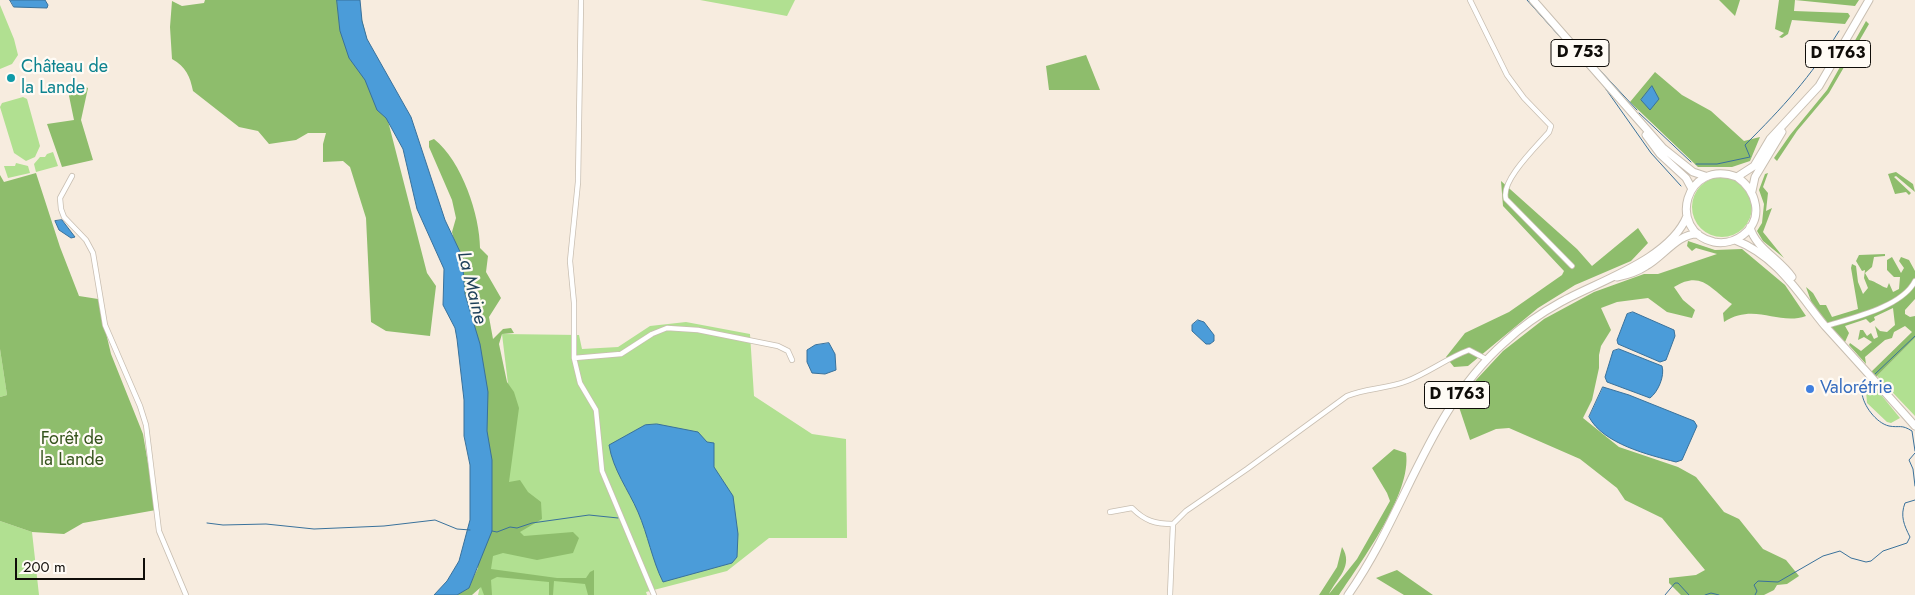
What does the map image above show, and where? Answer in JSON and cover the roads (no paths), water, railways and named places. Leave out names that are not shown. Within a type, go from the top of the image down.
[{"type":"main road","name":"D 753","points":[[1533,0],[1669,153],[1693,172],[1705,176]]},
{"type":"main road","name":"D 1763","points":[[1752,191],[1755,177],[1773,144],[1820,86],[1868,0]]},
{"type":"main road","name":"D 1763","points":[[1737,176],[1754,166],[1770,139],[1804,105]]},
{"type":"main road","name":"D 753","points":[[1628,107],[1654,148],[1686,178],[1692,189]]},
{"type":"main road","points":[[1735,240],[1750,227],[1756,211],[1752,191],[1737,176],[1717,173],[1705,176],[1692,189],[1688,197],[1687,216],[1698,234],[1717,242],[1735,240],[1751,247],[1771,262],[1805,299]]},
{"type":"main road","name":"D 1763","points":[[1348,595],[1385,536],[1436,429],[1452,402],[1486,359],[1530,320],[1649,257],[1678,231],[1687,216]]},
{"type":"main road","points":[[1750,227],[1756,240],[1782,265],[1826,326],[1915,426]]},
{"type":"main road","name":"D 1763","points":[[1593,285],[1645,267],[1682,238],[1692,233],[1698,234]]},
{"type":"street","points":[[581,0],[578,182],[570,261],[574,295],[574,358],[580,383],[596,410],[602,471],[654,595]]},
{"type":"street","points":[[1470,0],[1506,75],[1524,98],[1551,126],[1549,132],[1509,179],[1504,194],[1506,199],[1572,266]]},
{"type":"street","points":[[72,176],[60,198],[61,208],[64,217],[86,240],[93,253],[105,325],[145,420],[159,531],[186,595]]},
{"type":"street","points":[[1826,326],[1854,318],[1896,300],[1905,294],[1915,282]]},
{"type":"street","points":[[574,358],[620,354],[652,334],[667,328],[698,330],[778,346],[788,351],[792,360]]},
{"type":"street","points":[[1170,595],[1173,524],[1186,511],[1247,469],[1341,399],[1356,392],[1389,388],[1408,381],[1469,350],[1486,359]]},
{"type":"street","points":[[1110,512],[1132,508],[1144,519],[1153,523],[1173,524]]},
{"type":"water","points":[[10,0],[45,0],[48,5],[47,8],[14,7]]},
{"type":"water","points":[[337,0],[360,0],[362,21],[367,39],[411,117],[445,220],[462,256],[465,294],[480,344],[488,392],[487,431],[492,460],[492,531],[469,588],[457,595],[434,595],[447,581],[459,561],[470,520],[470,465],[464,436],[464,400],[455,328],[443,305],[444,269],[417,209],[403,149],[386,118],[377,110],[365,80],[349,58],[340,31]]},
{"type":"water","points":[[1652,86],[1659,99],[1650,110],[1641,100]]},
{"type":"water","points":[[62,220],[75,237],[71,238],[59,230],[55,221]]},
{"type":"water","points":[[1633,312],[1674,330],[1675,336],[1666,360],[1660,362],[1618,344],[1617,340],[1627,314]]},
{"type":"water","points":[[1198,320],[1204,322],[1214,335],[1214,341],[1210,344],[1206,344],[1192,331],[1192,325]]},
{"type":"water","points":[[829,343],[835,354],[836,370],[825,374],[812,373],[807,362],[807,350],[815,345]]},
{"type":"water","points":[[1619,349],[1662,366],[1663,374],[1660,384],[1650,398],[1607,382],[1605,377],[1613,351]]},
{"type":"water","points":[[1603,387],[1629,395],[1694,421],[1697,426],[1682,460],[1676,462],[1640,452],[1616,441],[1596,426],[1589,417]]},
{"type":"water","points":[[657,424],[698,432],[707,442],[714,443],[714,467],[733,496],[738,534],[737,557],[732,563],[663,582],[634,504],[617,471],[609,445],[645,425]]},
{"type":"waterway","points":[[1527,0],[1603,85],[1651,153],[1681,186]]},
{"type":"waterway","points":[[1696,164],[1717,164],[1750,157],[1745,145],[1795,91],[1839,31]]},
{"type":"waterway","points":[[1583,52],[1637,110]]},
{"type":"waterway","points":[[1639,113],[1691,162]]},
{"type":"waterway","points":[[1874,375],[1915,336]]},
{"type":"waterway","points":[[1869,380],[1862,393],[1868,408],[1884,424],[1903,427],[1912,431],[1915,451]]},
{"type":"waterway","points":[[1915,453],[1909,460],[1913,469],[1915,486]]},
{"type":"waterway","points":[[1755,595],[1757,591],[1754,585],[1758,581],[1778,582],[1823,556],[1840,551],[1851,558],[1866,562],[1871,561],[1883,551],[1907,543],[1910,537],[1903,520],[1903,512],[1905,503],[1915,500]]},
{"type":"waterway","points":[[492,531],[497,532],[510,527],[517,528],[532,523],[589,515],[618,518]]},
{"type":"waterway","points":[[207,523],[223,525],[266,524],[314,529],[384,526],[435,520],[457,529],[470,530]]},
{"type":"waterway","points":[[1665,595],[1675,583],[1678,583],[1689,595]]},
{"type":"waterway","points":[[1705,595],[1711,593],[1719,595]]},
{"type":"place","name":"Château de la Lande","points":[[11,78]]},
{"type":"place","name":"Valorétrie","points":[[1810,389]]},
{"type":"water label","name":"La Maine","points":[[471,288]]},
{"type":"park label","name":"Forêt de la Lande","points":[[72,450]]}]
